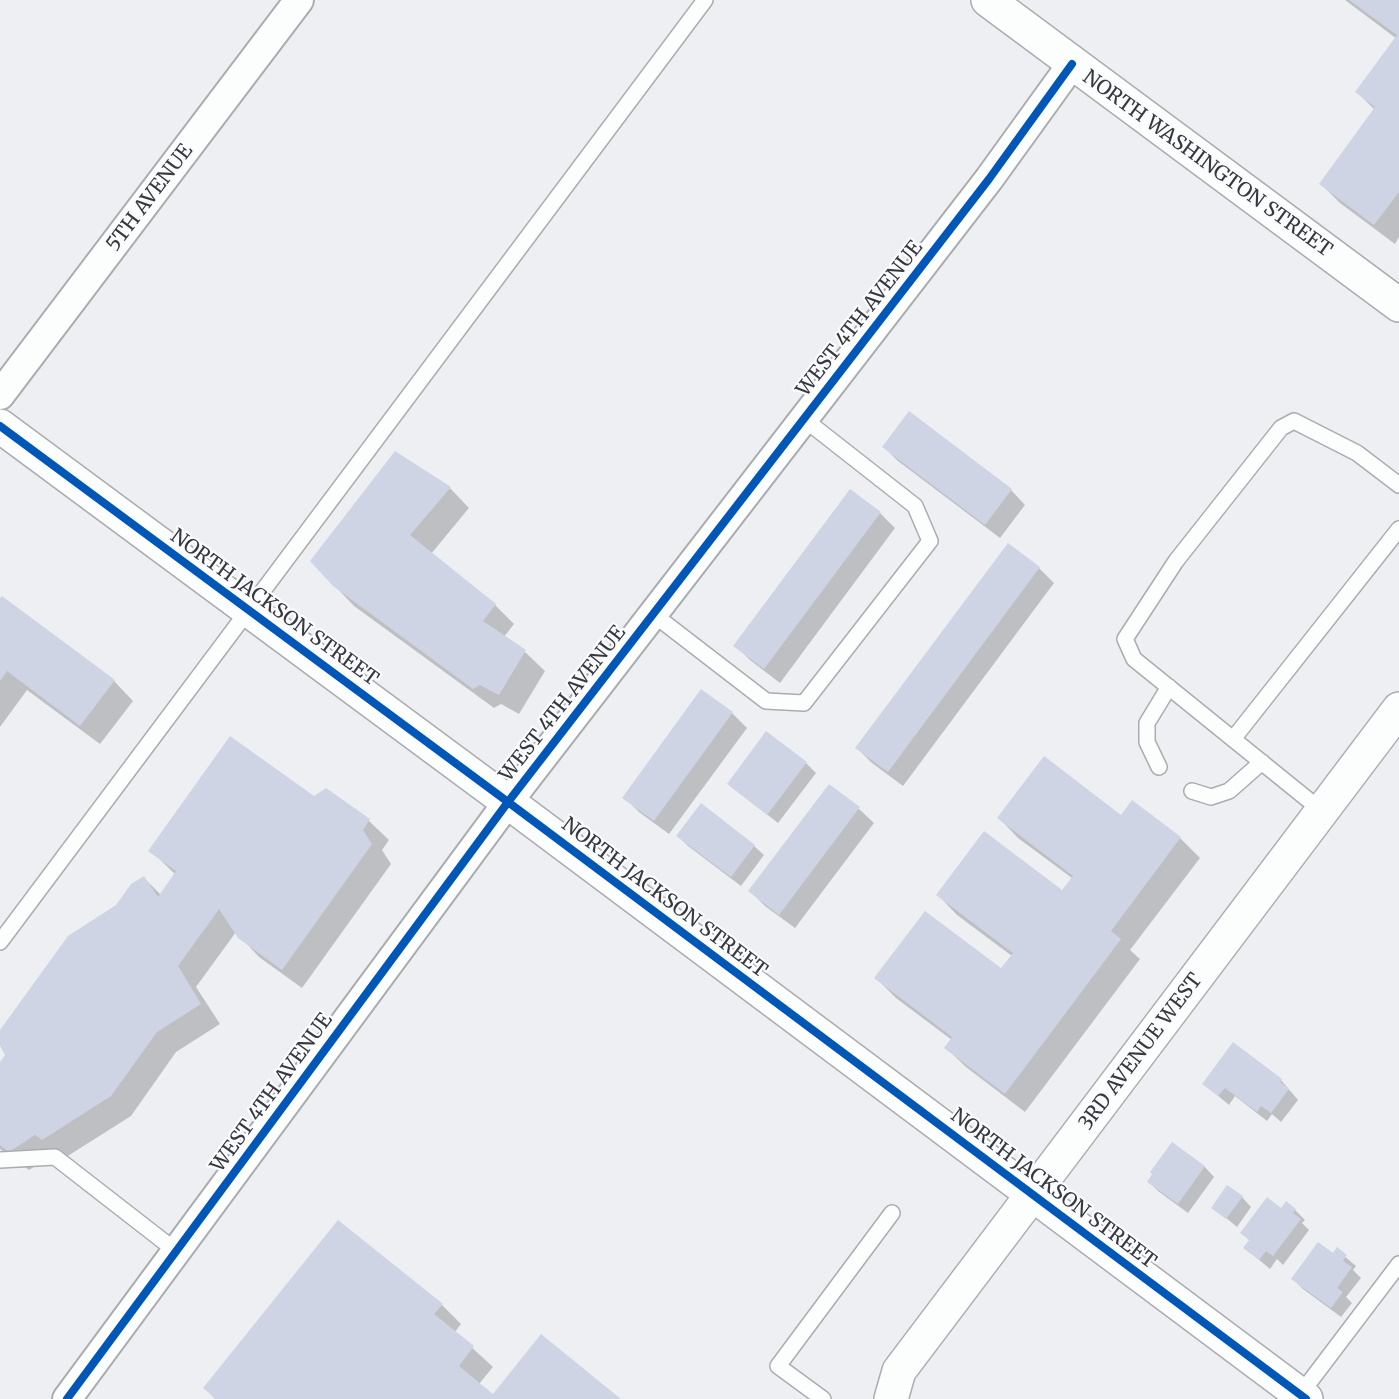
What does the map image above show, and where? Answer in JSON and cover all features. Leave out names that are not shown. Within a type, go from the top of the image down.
[{"type":"street","name":"5TH AVENUE","points":[[0,395],[299,0]]},
{"type":"street","name":"NORTH WASHINGTON STREET","points":[[988,0],[1399,304]]},
{"type":"street","name":"WEST 4TH AVENUE","points":[[68,1399],[508,802],[989,180],[1072,64]]},
{"type":"street","name":"NORTH JACKSON STREET","points":[[0,426],[1034,1194],[1300,1398]]},
{"type":"street","name":"3RD AVENUE WEST","points":[[891,1399],[899,1371],[1399,709]]},
{"type":"lane","points":[[3,932],[249,611],[705,0]]},
{"type":"lane","points":[[653,614],[766,701],[804,703],[930,541],[915,506],[804,419]]},
{"type":"lane","points":[[1322,811],[1134,659],[1125,639],[1176,561],[1281,428],[1294,421],[1357,453],[1399,485]]},
{"type":"lane","points":[[1233,739],[1399,529]]},
{"type":"lane","points":[[1159,768],[1147,742],[1147,723],[1168,687]]},
{"type":"lane","points":[[1192,791],[1211,797],[1229,791],[1262,762]]},
{"type":"lane","points":[[0,1160],[55,1157],[176,1251]]},
{"type":"lane","points":[[823,1399],[778,1366],[892,1213]]},
{"type":"lane","points":[[1300,1398],[1399,1264]]},
{"type":"building","points":[[1349,0],[1399,0],[1399,192],[1374,225],[1319,184],[1375,107],[1355,92],[1397,35]]},
{"type":"building","points":[[909,411],[1012,489],[985,525],[882,447]]},
{"type":"building","points":[[395,451],[451,487],[410,535],[496,604],[483,621],[526,650],[499,695],[480,685],[473,689],[333,586],[310,561]]},
{"type":"building","points":[[850,489],[881,512],[764,669],[733,646]]},
{"type":"building","points":[[1008,543],[1040,567],[888,772],[855,748]]},
{"type":"building","points":[[2,596],[115,680],[80,726],[7,671],[0,681],[0,598]]},
{"type":"building","points":[[701,689],[733,712],[654,821],[622,798]]},
{"type":"building","points":[[766,731],[807,762],[767,815],[727,784]]},
{"type":"building","points":[[230,736],[314,796],[326,788],[370,819],[363,830],[372,844],[282,970],[238,938],[219,909],[178,966],[201,1004],[157,1032],[111,1096],[42,1140],[35,1135],[9,1152],[0,1145],[0,1062],[5,1055],[0,1046],[0,1030],[68,936],[116,905],[131,884],[144,876],[158,897],[176,871],[148,851]]},
{"type":"building","points":[[1044,756],[1121,815],[1132,800],[1181,837],[1111,931],[1121,939],[1005,1094],[944,1048],[952,1037],[874,978],[925,911],[1001,968],[1013,953],[936,895],[984,831],[1062,890],[1073,876],[997,818]]},
{"type":"building","points":[[829,784],[860,807],[779,915],[748,891]]},
{"type":"building","points":[[701,803],[755,845],[731,877],[676,836]]},
{"type":"building","points":[[1233,1042],[1282,1079],[1280,1082],[1289,1089],[1271,1113],[1261,1106],[1257,1112],[1225,1088],[1218,1096],[1202,1084]]},
{"type":"building","points":[[1172,1142],[1205,1166],[1178,1204],[1147,1182],[1152,1174],[1150,1172]]},
{"type":"building","points":[[1227,1185],[1243,1196],[1226,1219],[1211,1208]]},
{"type":"building","points":[[1267,1197],[1281,1208],[1286,1201],[1296,1209],[1293,1213],[1301,1219],[1273,1256],[1266,1251],[1259,1260],[1243,1248],[1249,1240],[1240,1233]]},
{"type":"building","points":[[338,1220],[443,1304],[434,1314],[474,1346],[459,1366],[493,1394],[541,1334],[621,1399],[216,1399],[203,1388]]},
{"type":"building","points":[[1318,1242],[1333,1253],[1337,1247],[1347,1255],[1343,1261],[1352,1267],[1337,1288],[1343,1292],[1331,1308],[1291,1279]]},
{"type":"cycle path","points":[[67,1399],[508,802],[989,179],[1072,64]]},
{"type":"cycle path","points":[[0,426],[508,802],[1306,1399]]}]
